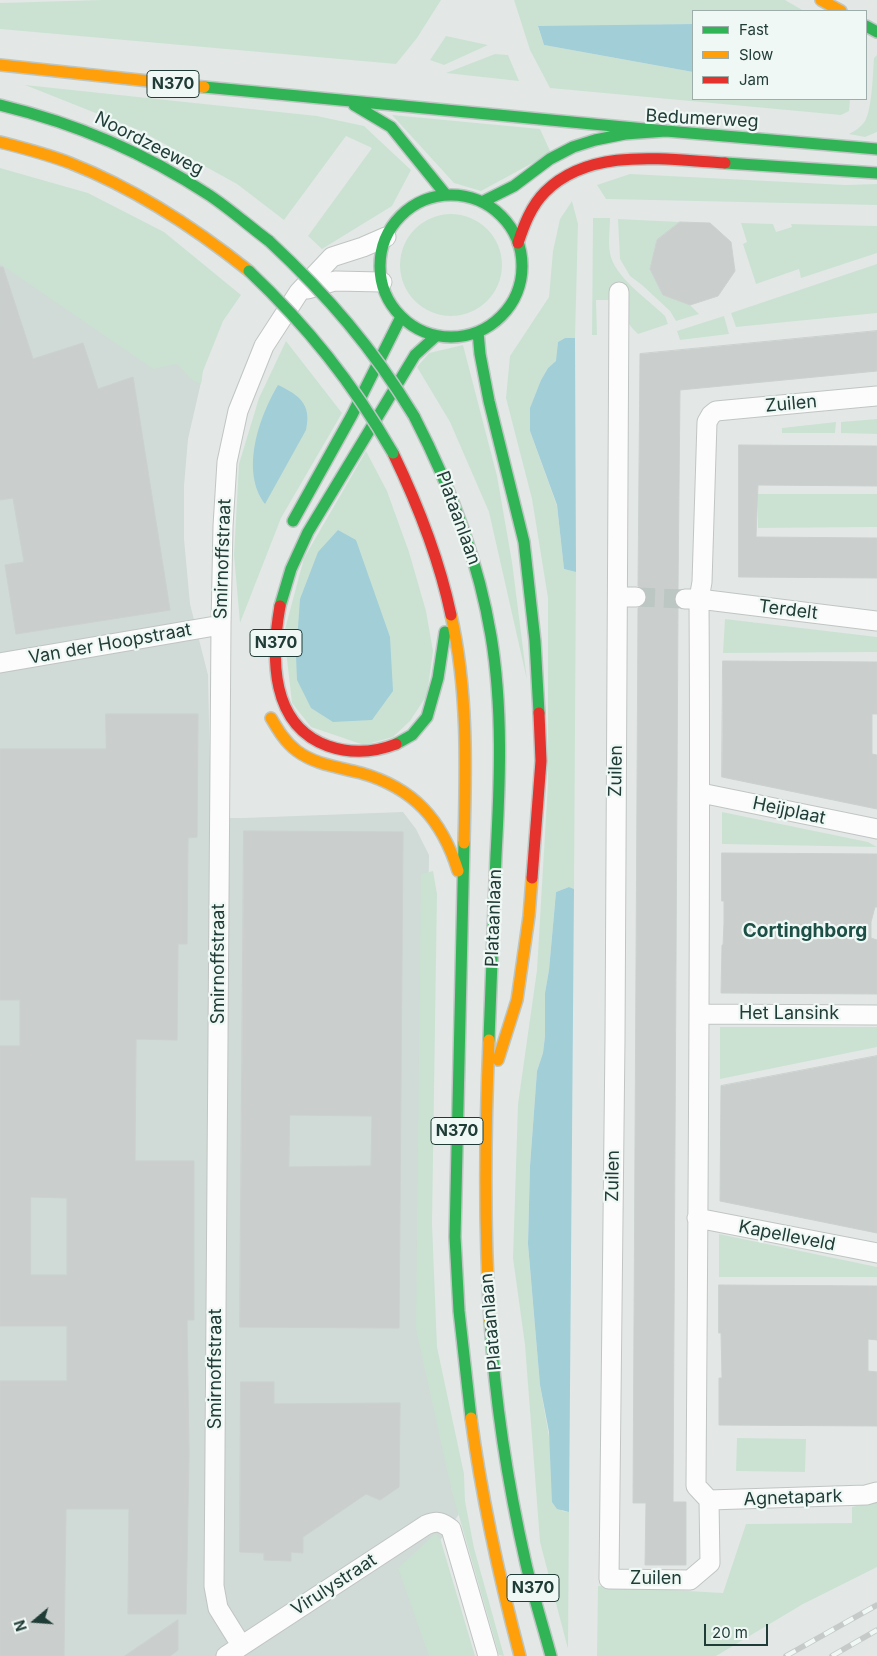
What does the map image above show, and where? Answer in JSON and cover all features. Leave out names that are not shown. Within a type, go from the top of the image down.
[{"type":"main road","points":[[821,0],[838,10]]},
{"type":"main road","name":"N370","points":[[0,65],[666,131]]},
{"type":"main road","name":"N370","points":[[347,100],[391,127],[446,195]]},
{"type":"main road","name":"Noordzeeweg","points":[[0,105],[67,124],[153,162],[209,195],[269,241]]},
{"type":"main road","name":"Bedumerweg","points":[[482,202],[514,186],[550,159],[572,148],[595,140],[625,134],[666,131],[877,149]]},
{"type":"main road","name":"Plataanlaan","points":[[0,142],[69,162],[144,198],[215,244],[278,297],[305,325],[353,386],[393,453],[428,533],[449,603],[457,645],[464,728],[463,883],[455,1219],[460,1320],[470,1416],[482,1496],[504,1598],[520,1656]]},
{"type":"main road","points":[[518,243],[533,207],[549,189],[569,175],[587,166],[627,158],[877,172]]},
{"type":"main road","points":[[446,195],[464,196],[482,202],[495,210],[506,221],[518,243],[522,272],[520,285],[515,297],[500,318],[478,332],[458,337],[436,336],[419,330],[401,317],[390,303],[382,282],[380,261],[386,237],[400,216],[410,208],[428,199],[446,195]]},
{"type":"main road","name":"Plataanlaan","points":[[269,241],[309,278],[357,333],[390,377],[414,416],[452,493],[472,552],[486,607],[495,660],[499,713],[499,790],[485,1179],[485,1248],[491,1338],[501,1425],[526,1566],[551,1656]]},
{"type":"main road","points":[[288,532],[352,415],[401,317]]},
{"type":"main road","name":"N370","points":[[478,332],[489,401],[524,542],[535,641],[540,761],[529,916],[517,1000],[488,1090]]},
{"type":"main road","name":"N370","points":[[436,336],[415,355],[323,505],[292,562],[280,607],[275,652],[278,687],[283,703],[291,718],[314,740],[344,752],[378,751],[409,737],[426,720],[438,683],[449,603]]},
{"type":"main road","name":"N370","points":[[266,704],[275,727],[298,752],[315,762],[369,775],[398,787],[427,811],[448,843],[463,883]]},
{"type":"street","name":"Smirnoffstraat","points":[[234,1651],[218,1608],[214,1586],[221,625],[223,526],[227,462],[238,411],[264,346],[299,292],[332,257],[386,237]]},
{"type":"street","points":[[299,292],[335,281],[382,282]]},
{"type":"street","name":"Zuilen","points":[[619,292],[627,597],[609,1579],[690,1580],[710,1563],[709,1500],[696,1486],[701,793],[692,599],[702,582],[707,422],[716,411],[877,396]]},
{"type":"street","name":"Terdelt","points":[[692,599],[877,621]]},
{"type":"street","name":"Van der Hoopstraat","points":[[0,663],[221,625]]},
{"type":"street","name":"Heijplaat","points":[[701,793],[877,829]]},
{"type":"street","name":"Het Lansink","points":[[700,1014],[877,1015]]},
{"type":"street","name":"Kapelleveld","points":[[697,1218],[877,1253]]},
{"type":"street","name":"Agnetapark","points":[[709,1500],[866,1495],[877,1492]]},
{"type":"street","name":"Virulystraat","points":[[234,1651],[426,1525],[435,1521],[444,1523],[451,1529],[488,1656]]},
{"type":"shaded area","points":[[0,251],[202,378],[188,439],[184,486],[184,539],[190,604],[208,675],[211,818],[403,812],[416,829],[429,855],[422,1322],[462,1510],[436,1546],[469,1656],[0,1656]]},
{"type":"green space","points":[[101,0],[441,0],[417,38],[396,64],[0,29],[0,3]]},
{"type":"green space","points":[[514,0],[785,0],[802,10],[692,10],[692,24],[538,27],[544,45],[692,72],[692,100],[850,100],[849,111],[841,115],[550,88],[530,50]]},
{"type":"green space","points":[[446,36],[488,45],[444,65],[430,60]]},
{"type":"green space","points":[[495,54],[508,55],[519,81],[446,73]]},
{"type":"green space","points":[[877,55],[877,132],[865,137],[849,134],[865,121],[872,91],[874,58]]},
{"type":"green space","points":[[25,85],[317,116],[364,126],[411,170],[392,206],[322,249],[308,236],[372,148],[346,136],[284,220],[237,184],[141,131]]},
{"type":"green space","points":[[392,115],[540,129],[551,153],[481,191],[454,183]]},
{"type":"green space","points":[[0,168],[88,193],[164,232],[241,295],[223,321],[203,371],[201,384],[192,380],[177,364],[153,369],[0,264]]},
{"type":"green space","points":[[630,174],[846,185],[877,184],[877,205],[606,199],[597,185]]},
{"type":"green space","points":[[572,201],[578,224],[575,338],[565,338],[558,342],[557,361],[548,368],[541,380],[530,409],[530,431],[557,506],[564,569],[576,572],[574,889],[569,887],[556,892],[545,993],[545,1036],[543,1053],[537,1071],[530,1166],[528,1244],[540,1385],[562,1511],[569,1512],[568,1649],[540,1542],[525,1345],[513,1258],[518,1104],[537,970],[548,783],[548,598],[532,499],[506,398],[510,356],[549,297],[553,251],[560,219]]},
{"type":"green space","points":[[451,214],[461,215],[480,222],[494,236],[501,255],[501,275],[494,294],[480,308],[461,315],[451,316],[441,315],[422,308],[408,294],[401,275],[400,265],[401,255],[408,236],[422,222],[441,215]]},
{"type":"green space","points":[[593,218],[610,218],[609,249],[613,262],[625,279],[665,316],[668,324],[638,334],[627,321],[628,287],[614,286],[614,300],[596,300],[597,335],[592,335]]},
{"type":"green space","points":[[618,219],[680,222],[657,240],[650,269],[663,295],[690,305],[699,314],[676,321],[670,311],[630,276],[620,259]]},
{"type":"green space","points":[[741,223],[773,224],[776,232],[792,227],[791,224],[877,226],[877,253],[801,278],[799,269],[756,284],[743,244],[747,242]]},
{"type":"green space","points":[[877,264],[877,313],[736,327],[731,313]]},
{"type":"green space","points":[[724,316],[729,334],[680,340],[677,331]]},
{"type":"green space","points":[[286,341],[342,413],[281,518],[240,623],[234,555],[239,464],[259,398]]},
{"type":"green space","points":[[463,345],[497,476],[512,562],[527,680],[489,512],[450,422],[417,367],[429,353]]},
{"type":"green space","points":[[877,419],[877,434],[841,433],[841,422]]},
{"type":"green space","points":[[836,422],[835,433],[782,433],[782,428]]},
{"type":"green space","points":[[366,451],[387,491],[409,552],[426,611],[433,651],[427,695],[410,721],[393,737],[364,745],[311,727],[292,703],[284,633],[304,558]]},
{"type":"green space","points":[[758,494],[877,494],[877,527],[758,528]]},
{"type":"green space","points":[[725,619],[877,637],[877,652],[723,653]]},
{"type":"green space","points":[[722,812],[868,842],[877,847],[722,844]]},
{"type":"green space","points":[[433,871],[437,894],[432,1223],[437,1347],[464,1474],[465,1501],[474,1548],[504,1656],[499,1655],[452,1492],[416,1329],[421,874]]},
{"type":"green space","points":[[720,1027],[877,1027],[877,1047],[720,1079]]},
{"type":"green space","points":[[719,1234],[877,1267],[877,1277],[719,1277]]},
{"type":"green space","points":[[737,1438],[806,1439],[805,1472],[736,1471]]},
{"type":"green space","points":[[877,1501],[877,1567],[803,1604],[716,1656],[597,1656],[598,1586],[723,1593],[746,1524],[852,1523],[852,1507]]},
{"type":"green space","points":[[435,1534],[440,1538],[475,1656],[429,1656],[398,1568]]},
{"type":"water","points":[[692,24],[692,72],[544,45],[538,26]]},
{"type":"water","points":[[565,338],[575,338],[576,572],[564,569],[557,505],[530,431],[530,408],[541,380],[548,368],[556,361],[558,342]]},
{"type":"water","points":[[278,385],[298,397],[305,407],[307,421],[306,430],[265,504],[258,491],[254,476],[253,460],[255,444],[264,412]]},
{"type":"water","points":[[338,530],[356,540],[390,637],[393,691],[372,720],[333,722],[311,708],[297,680],[296,656],[300,599],[318,552]]},
{"type":"water","points":[[569,887],[574,889],[569,1512],[557,1509],[552,1502],[549,1432],[540,1385],[528,1244],[530,1166],[537,1071],[543,1053],[545,1036],[545,993],[556,892]]},
{"type":"building","points":[[680,222],[710,223],[731,242],[735,271],[718,296],[690,305],[663,295],[650,269],[657,240]]},
{"type":"building","points":[[0,267],[3,267],[33,359],[83,343],[98,389],[133,377],[170,610],[16,634],[5,565],[24,562],[13,498],[0,500]]},
{"type":"building","points":[[877,331],[877,371],[680,390],[678,590],[674,599],[678,608],[673,1502],[686,1502],[686,1565],[645,1565],[646,1503],[633,1503],[638,608],[645,603],[647,597],[645,591],[638,586],[640,354]]},
{"type":"building","points":[[739,445],[877,446],[877,486],[758,485],[756,537],[877,538],[877,578],[739,577]]},
{"type":"building","points":[[723,661],[877,662],[877,714],[872,714],[872,754],[877,755],[877,809],[722,777]]},
{"type":"building","points":[[106,714],[198,714],[197,837],[188,838],[187,944],[178,944],[177,1040],[136,1039],[135,1161],[194,1161],[194,1320],[187,1320],[189,1454],[186,1614],[128,1614],[129,1509],[66,1509],[64,1656],[0,1656],[0,1381],[67,1381],[67,1326],[0,1326],[0,1046],[20,1046],[20,1000],[0,1000],[0,749],[106,749]],"holes":[[[31,1197],[67,1198],[67,1275],[31,1275]]]},
{"type":"building","points":[[244,831],[403,832],[399,1328],[240,1327]],"holes":[[[290,1115],[372,1116],[371,1166],[289,1167]]]},
{"type":"building","points":[[722,853],[877,854],[877,907],[875,907],[871,922],[871,938],[877,940],[877,994],[721,993],[724,923]]},
{"type":"building","points":[[877,1056],[877,1233],[720,1201],[721,1086]]},
{"type":"building","points":[[719,1285],[877,1286],[877,1340],[868,1339],[868,1371],[877,1372],[877,1426],[719,1425],[719,1378],[722,1378],[721,1333],[719,1333]]},
{"type":"building","points":[[241,1382],[274,1382],[274,1404],[400,1403],[399,1487],[380,1500],[366,1494],[303,1537],[303,1553],[291,1552],[291,1561],[264,1560],[264,1553],[240,1552]]},
{"type":"building","points":[[178,1620],[178,1650],[170,1656],[125,1656]]},
{"type":"tunnel","points":[[636,597],[685,599]]},
{"type":"railway","points":[[786,1656],[877,1605]]},
{"type":"railway","points":[[832,1656],[877,1630]]},
{"type":"traffic: fast","points":[[867,27],[877,32]]},
{"type":"traffic: fast","points":[[204,87],[666,131]]},
{"type":"traffic: fast","points":[[0,105],[82,130],[134,152],[209,195],[269,241]]},
{"type":"traffic: fast","points":[[354,105],[391,127],[446,195]]},
{"type":"traffic: fast","points":[[482,202],[514,186],[550,159],[573,147],[625,134],[666,131],[877,149]]},
{"type":"traffic: fast","points":[[725,163],[877,173]]},
{"type":"traffic: fast","points":[[451,195],[478,201],[490,207],[501,216],[510,227],[516,239],[522,266],[516,293],[510,305],[501,316],[490,325],[478,331],[451,337],[424,331],[412,325],[401,316],[392,305],[386,293],[380,266],[386,239],[392,227],[401,216],[412,207],[424,201],[451,195]]},
{"type":"traffic: fast","points":[[269,241],[311,282],[348,323],[382,367],[414,416]]},
{"type":"traffic: fast","points":[[249,271],[291,313],[328,356],[362,402],[393,453]]},
{"type":"traffic: fast","points":[[293,521],[352,415],[401,317]]},
{"type":"traffic: fast","points":[[478,332],[489,401],[524,542],[535,641],[539,713]]},
{"type":"traffic: fast","points":[[280,606],[291,569],[308,532],[415,355],[436,336]]},
{"type":"traffic: fast","points":[[414,416],[451,496],[461,523],[479,579],[495,663],[500,745],[489,1040]]},
{"type":"traffic: fast","points":[[396,744],[412,735],[427,717],[438,678],[445,632]]},
{"type":"traffic: fast","points":[[464,843],[455,1237],[459,1311],[471,1418]]},
{"type":"traffic: fast","points":[[490,1321],[499,1413],[513,1504],[529,1576],[551,1656]]},
{"type":"traffic: slow","points":[[821,0],[839,10]]},
{"type":"traffic: slow","points":[[0,65],[204,87]]},
{"type":"traffic: slow","points":[[0,142],[61,160],[118,185],[186,224],[249,271]]},
{"type":"traffic: slow","points":[[451,615],[457,643],[465,728],[464,843]]},
{"type":"traffic: slow","points":[[271,718],[285,740],[304,756],[320,763],[380,779],[411,797],[444,836],[458,871]]},
{"type":"traffic: slow","points":[[498,1060],[517,1000],[529,916],[532,878]]},
{"type":"traffic: slow","points":[[489,1040],[486,1180],[490,1321]]},
{"type":"traffic: slow","points":[[471,1418],[492,1538],[520,1656]]},
{"type":"traffic: jam","points":[[518,243],[528,216],[540,197],[564,177],[584,168],[630,159],[725,163]]},
{"type":"traffic: jam","points":[[393,453],[427,532],[451,615]]},
{"type":"traffic: jam","points":[[280,606],[277,626],[276,667],[279,687],[285,706],[295,722],[309,736],[337,749],[370,751],[396,744]]},
{"type":"traffic: jam","points":[[532,878],[541,761],[539,713]]},
{"type":"district","name":"Cortinghborg","points":[[805,931]]}]
